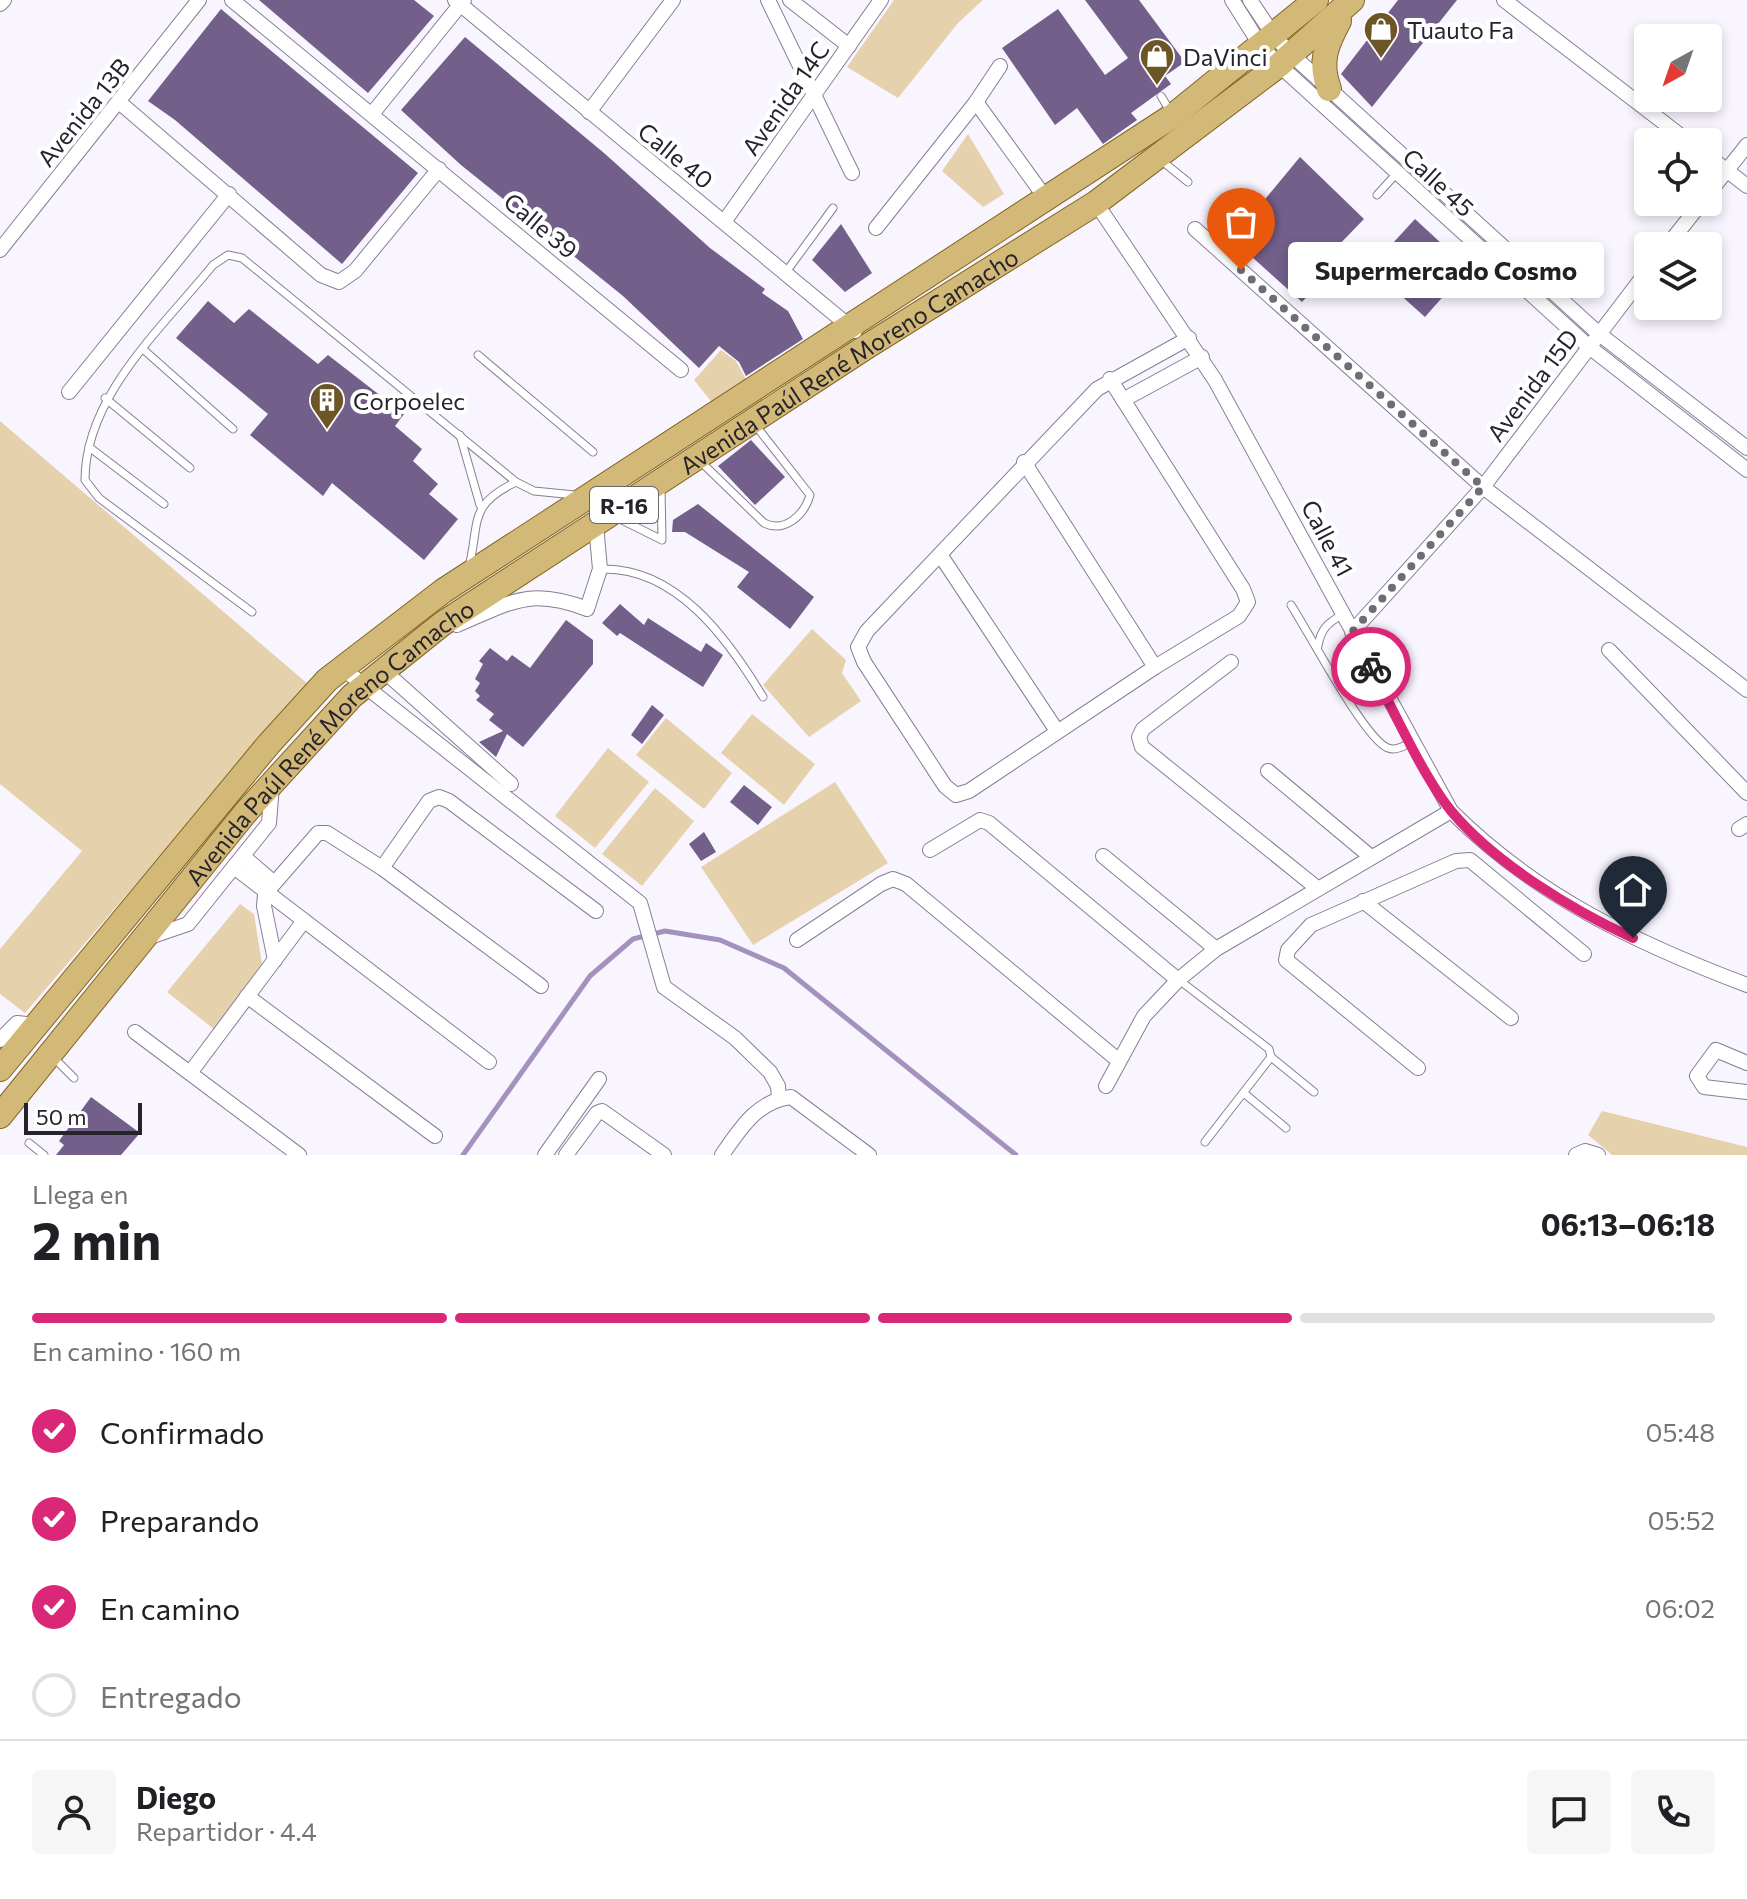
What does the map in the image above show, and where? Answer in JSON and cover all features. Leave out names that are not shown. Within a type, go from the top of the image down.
[{"type":"main road","name":"Avenida Paúl René Moreno Camacho","points":[[0,1116],[272,784],[364,686],[422,641],[752,421],[859,336],[1047,200],[1167,106],[1268,41],[1316,0]]},
{"type":"main road","name":"Avenida Paúl René Moreno Camacho","points":[[0,1069],[268,745],[327,680],[342,668],[468,575],[589,496],[859,336],[1096,203],[1286,60],[1350,2]]},
{"type":"main road","points":[[1329,89],[1324,75],[1325,47],[1350,2]]},
{"type":"street","name":"Avenida 13B","points":[[0,250],[199,0]]},
{"type":"street","name":"Calle 39","points":[[232,0],[681,370]]},
{"type":"street","points":[[589,112],[673,0]]},
{"type":"street","points":[[768,0],[852,173]]},
{"type":"street","points":[[790,0],[849,46]]},
{"type":"street","name":"Avenida 14C","points":[[724,222],[881,0]]},
{"type":"street","name":"Calle 45","points":[[1232,0],[1397,173],[1588,346],[1747,470]]},
{"type":"street","name":"Calle 45","points":[[1250,0],[1268,41]]},
{"type":"street","points":[[1504,0],[1671,128]]},
{"type":"street","points":[[372,114],[460,2]]},
{"type":"street","name":"Calle 40","points":[[460,2],[859,336]]},
{"type":"street","name":"Calle 45","points":[[1286,60],[1329,89],[1598,333],[1747,448]]},
{"type":"street","points":[[876,228],[976,102],[1000,66]]},
{"type":"street","points":[[119,102],[321,275],[339,282],[355,271],[439,169]]},
{"type":"street","points":[[976,102],[1047,200]]},
{"type":"street","points":[[1722,176],[1747,145]]},
{"type":"street","points":[[1722,166],[1747,186]]},
{"type":"street","points":[[69,392],[229,194]]},
{"type":"street","name":"Calle 41","points":[[1096,203],[1202,357],[1451,811],[1491,851],[1613,929],[1747,985]]},
{"type":"street","points":[[1678,232],[1691,216]]},
{"type":"street","points":[[1195,229],[1483,487],[1747,690]]},
{"type":"street","name":"Avenida 15D","points":[[1352,632],[1483,487],[1634,288]]},
{"type":"street","points":[[1110,379],[1243,589],[1248,602],[1239,616],[1155,667],[969,791],[956,795],[945,786],[864,662],[858,647],[867,631],[941,556],[1024,462],[1110,379],[1189,338]]},
{"type":"street","points":[[1123,400],[1202,357]]},
{"type":"street","points":[[1024,462],[1155,667]]},
{"type":"street","points":[[422,641],[533,595],[558,598],[587,609],[600,569],[603,520]]},
{"type":"street","points":[[941,556],[1057,731]]},
{"type":"street","points":[[1609,650],[1747,793]]},
{"type":"street","points":[[1231,662],[1143,729],[1139,737],[1142,747],[1317,888]]},
{"type":"street","points":[[342,668],[640,903],[664,987],[735,1038],[770,1072],[778,1086],[779,1099]]},
{"type":"street","points":[[384,671],[511,784]]},
{"type":"street","points":[[1268,771],[1371,857]]},
{"type":"street","points":[[142,940],[188,924],[269,823],[272,784]]},
{"type":"street","points":[[382,868],[429,801],[439,797],[449,801],[596,911]]},
{"type":"street","points":[[1106,1086],[1139,1024],[1178,980],[1216,949],[1451,811]]},
{"type":"street","points":[[930,850],[980,820],[989,823],[1178,980]]},
{"type":"street","points":[[275,960],[264,906],[269,888],[318,833],[327,833],[382,868],[541,986]]},
{"type":"street","points":[[1103,856],[1216,949]]},
{"type":"street","points":[[1418,1068],[1286,960],[1288,950],[1311,925],[1456,861],[1470,860],[1584,954]]},
{"type":"street","points":[[239,861],[303,922],[489,1062]]},
{"type":"street","points":[[797,940],[893,879],[906,884],[1119,1061]]},
{"type":"street","points":[[1363,901],[1511,1018]]},
{"type":"street","points":[[1295,902],[1311,925]]},
{"type":"street","points":[[190,1073],[303,922]]},
{"type":"street","points":[[247,996],[435,1136]]},
{"type":"street","points":[[0,1040],[17,1023],[36,1025]]},
{"type":"street","points":[[135,1032],[299,1155]]},
{"type":"street","points":[[1747,1063],[1716,1050],[1697,1076],[1704,1087],[1747,1092]]},
{"type":"street","points":[[545,1155],[599,1079]]},
{"type":"street","points":[[722,1155],[750,1117],[779,1099],[798,1099],[869,1155]]},
{"type":"street","points":[[566,1155],[597,1113],[602,1111],[664,1155]]},
{"type":"street","points":[[1576,1155],[1585,1151],[1598,1155]]},
{"type":"lane","points":[[1159,158],[1188,182]]},
{"type":"lane","points":[[1377,195],[1397,173]]},
{"type":"lane","points":[[786,272],[833,208]]},
{"type":"lane","points":[[252,612],[99,498],[85,480],[89,447],[105,398],[213,265],[228,255],[242,258],[516,482],[534,491],[589,496]]},
{"type":"lane","points":[[144,350],[233,429]]},
{"type":"lane","points":[[478,355],[593,452]]},
{"type":"lane","points":[[105,398],[190,468]]},
{"type":"lane","points":[[695,457],[764,523],[776,528],[785,526],[807,504],[810,495],[752,421]]},
{"type":"lane","points":[[459,433],[480,505],[468,575]]},
{"type":"lane","points":[[89,447],[164,504]]},
{"type":"lane","points":[[480,505],[516,482]]},
{"type":"lane","points":[[603,520],[662,540],[664,512],[660,482]]},
{"type":"lane","points":[[600,569],[626,568],[707,617],[732,646],[763,697]]},
{"type":"lane","points":[[1291,605],[1367,730],[1386,748],[1398,749],[1411,742]]},
{"type":"lane","points":[[1318,646],[1320,633],[1327,624],[1343,614]]},
{"type":"lane","points":[[1178,980],[1269,1049],[1271,1057],[1314,1092]]},
{"type":"lane","points":[[50,1054],[74,1078]]},
{"type":"lane","points":[[1205,1142],[1271,1057]]},
{"type":"lane","points":[[1245,1094],[1286,1128]]},
{"type":"lane","points":[[29,1143],[44,1155]]},
{"type":"shaded area","points":[[894,0],[983,0],[958,23],[898,98],[847,67]]},
{"type":"shaded area","points":[[968,134],[1004,194],[983,207],[942,171]]},
{"type":"shaded area","points":[[721,350],[736,361],[748,383],[714,405],[694,380]]},
{"type":"shaded area","points":[[0,421],[308,684],[25,1013],[0,994],[0,949],[82,851],[0,784]]},
{"type":"shaded area","points":[[812,629],[846,660],[842,673],[861,701],[809,737],[763,685]]},
{"type":"shaded area","points":[[752,714],[815,764],[784,805],[721,753]]},
{"type":"shaded area","points":[[666,718],[732,773],[704,809],[636,755]]},
{"type":"shaded area","points":[[608,748],[649,782],[595,848],[555,816]]},
{"type":"shaded area","points":[[835,782],[888,863],[753,945],[701,867]]},
{"type":"shaded area","points":[[655,788],[694,821],[642,886],[602,854]]},
{"type":"shaded area","points":[[240,904],[254,914],[262,964],[215,1030],[167,992]]},
{"type":"shaded area","points":[[1602,1111],[1747,1147],[1747,1155],[1612,1155],[1588,1135]]},
{"type":"building","points":[[259,0],[414,0],[434,16],[368,93]]},
{"type":"building","points":[[1085,0],[1139,0],[1185,62],[1165,76],[1171,84],[1131,113],[1137,120],[1103,144],[1077,108],[1055,125],[1002,48],[1058,9],[1105,75],[1128,58]]},
{"type":"building","name":"Tuauto Fa","points":[[1398,0],[1457,0],[1372,107],[1341,74]]},
{"type":"building","points":[[221,9],[418,173],[342,264],[175,120],[148,101]]},
{"type":"building","points":[[465,37],[604,153],[710,248],[765,289],[762,293],[788,311],[803,339],[746,376],[739,362],[719,346],[699,368],[623,296],[461,165],[401,110]]},
{"type":"building","points":[[1300,157],[1364,219],[1334,250],[1342,259],[1302,302],[1232,239]]},
{"type":"building","points":[[1415,219],[1468,268],[1425,317],[1370,268]]},
{"type":"building","points":[[841,224],[872,273],[845,292],[812,260]]},
{"type":"building","name":"Corpoelec","points":[[208,301],[234,323],[249,309],[318,364],[328,355],[404,414],[395,426],[422,449],[413,461],[438,484],[429,494],[458,519],[424,560],[332,483],[323,496],[250,435],[268,414],[176,338]]},
{"type":"building","points":[[751,440],[785,477],[755,505],[718,466]]},
{"type":"building","points":[[698,504],[814,597],[790,629],[737,587],[749,572],[685,532],[672,532],[673,520]]},
{"type":"building","points":[[620,604],[644,625],[648,618],[701,652],[706,643],[723,655],[703,687],[620,633],[617,636],[602,623]]},
{"type":"building","points":[[566,620],[593,640],[593,664],[523,747],[507,734],[496,757],[479,742],[503,731],[489,720],[494,714],[476,700],[480,696],[475,691],[480,683],[475,679],[483,664],[479,661],[490,648],[507,661],[512,655],[530,668]]},
{"type":"building","points":[[652,705],[664,715],[642,744],[631,735]]},
{"type":"building","points":[[744,785],[772,807],[758,825],[730,802]]},
{"type":"building","points":[[704,832],[716,852],[701,861],[689,844]]},
{"type":"building","points":[[91,1097],[140,1133],[121,1155],[56,1155],[64,1145],[59,1141]]},
{"type":"waterway","points":[[463,1155],[590,976],[633,939],[665,931],[720,940],[784,968],[1016,1155]]},
{"type":"way so far","points":[[1241,270],[1483,487],[1352,632],[1371,667]]},
{"type":"place","name":"Tuauto Fa","points":[[1381,60]]},
{"type":"place","name":"DaVinci","points":[[1157,87]]},
{"type":"place","name":"Supermercado Cosmo","points":[[1241,270]]},
{"type":"place","name":"Corpoelec","points":[[327,431]]},
{"type":"route","points":[[1371,667],[1451,811],[1491,851],[1556,895],[1633,938]]}]
